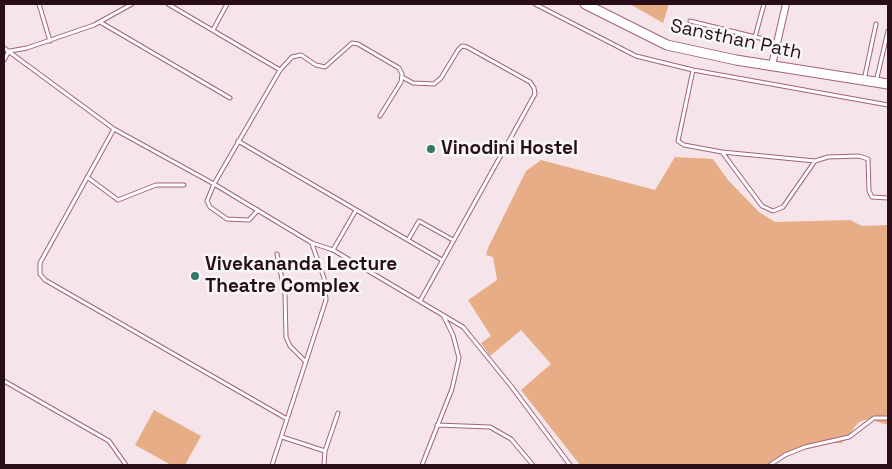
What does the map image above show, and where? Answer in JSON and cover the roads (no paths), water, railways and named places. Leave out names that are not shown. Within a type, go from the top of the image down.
[{"type":"street","name":"Sansthan Path","points":[[585,4],[667,45],[736,60],[888,84]]},
{"type":"street","points":[[772,65],[786,4]]},
{"type":"lane","points":[[40,4],[50,41]]},
{"type":"lane","points":[[4,60],[9,51],[50,41],[100,22],[132,4]]},
{"type":"lane","points":[[168,4],[280,70]]},
{"type":"lane","points":[[213,30],[228,4]]},
{"type":"lane","points":[[535,4],[636,56],[693,70],[888,105]]},
{"type":"lane","points":[[755,37],[764,4]]},
{"type":"lane","points":[[690,21],[776,42]]},
{"type":"lane","points":[[100,22],[230,98]]},
{"type":"lane","points":[[864,81],[876,24]]},
{"type":"lane","points":[[876,82],[888,30]]},
{"type":"lane","points":[[258,210],[249,220],[227,218],[210,207],[207,200],[238,141],[280,70],[296,55],[301,55],[316,65],[325,67],[352,43],[358,44],[399,68],[402,77],[413,83],[434,84],[441,78],[458,50],[462,46],[467,46],[530,82],[535,94],[420,301]]},
{"type":"lane","points":[[4,48],[114,129],[214,184],[312,243],[333,250],[462,327],[511,386],[570,465]]},
{"type":"lane","points":[[693,70],[678,141],[684,145],[722,152],[815,161],[828,157],[859,156],[868,159],[869,191],[872,197],[888,198]]},
{"type":"lane","points":[[380,116],[402,77]]},
{"type":"lane","points":[[114,129],[40,263],[40,274],[44,280],[287,419]]},
{"type":"lane","points":[[238,141],[442,260]]},
{"type":"lane","points":[[722,152],[762,206],[773,211],[783,207],[815,161]]},
{"type":"lane","points":[[87,177],[118,200],[156,185],[184,185]]},
{"type":"lane","points":[[333,250],[356,210]]},
{"type":"lane","points":[[408,240],[419,221],[453,240]]},
{"type":"lane","points":[[272,465],[326,300],[324,278],[312,243]]},
{"type":"lane","points":[[277,254],[285,295],[286,337],[290,346],[305,361]]},
{"type":"lane","points":[[422,465],[452,389],[460,358],[443,315]]},
{"type":"lane","points":[[4,381],[109,441],[126,465]]},
{"type":"lane","points":[[324,465],[325,452],[338,413]]},
{"type":"lane","points":[[770,465],[785,455],[805,447],[849,437],[874,418],[888,418]]},
{"type":"lane","points":[[437,425],[490,427],[511,439],[532,465]]},
{"type":"lane","points":[[282,437],[325,452]]},
{"type":"place","name":"Vinodini Hostel","points":[[431,149]]},
{"type":"place","name":"Vivekananda Lecture Theatre Complex","points":[[195,276]]}]
